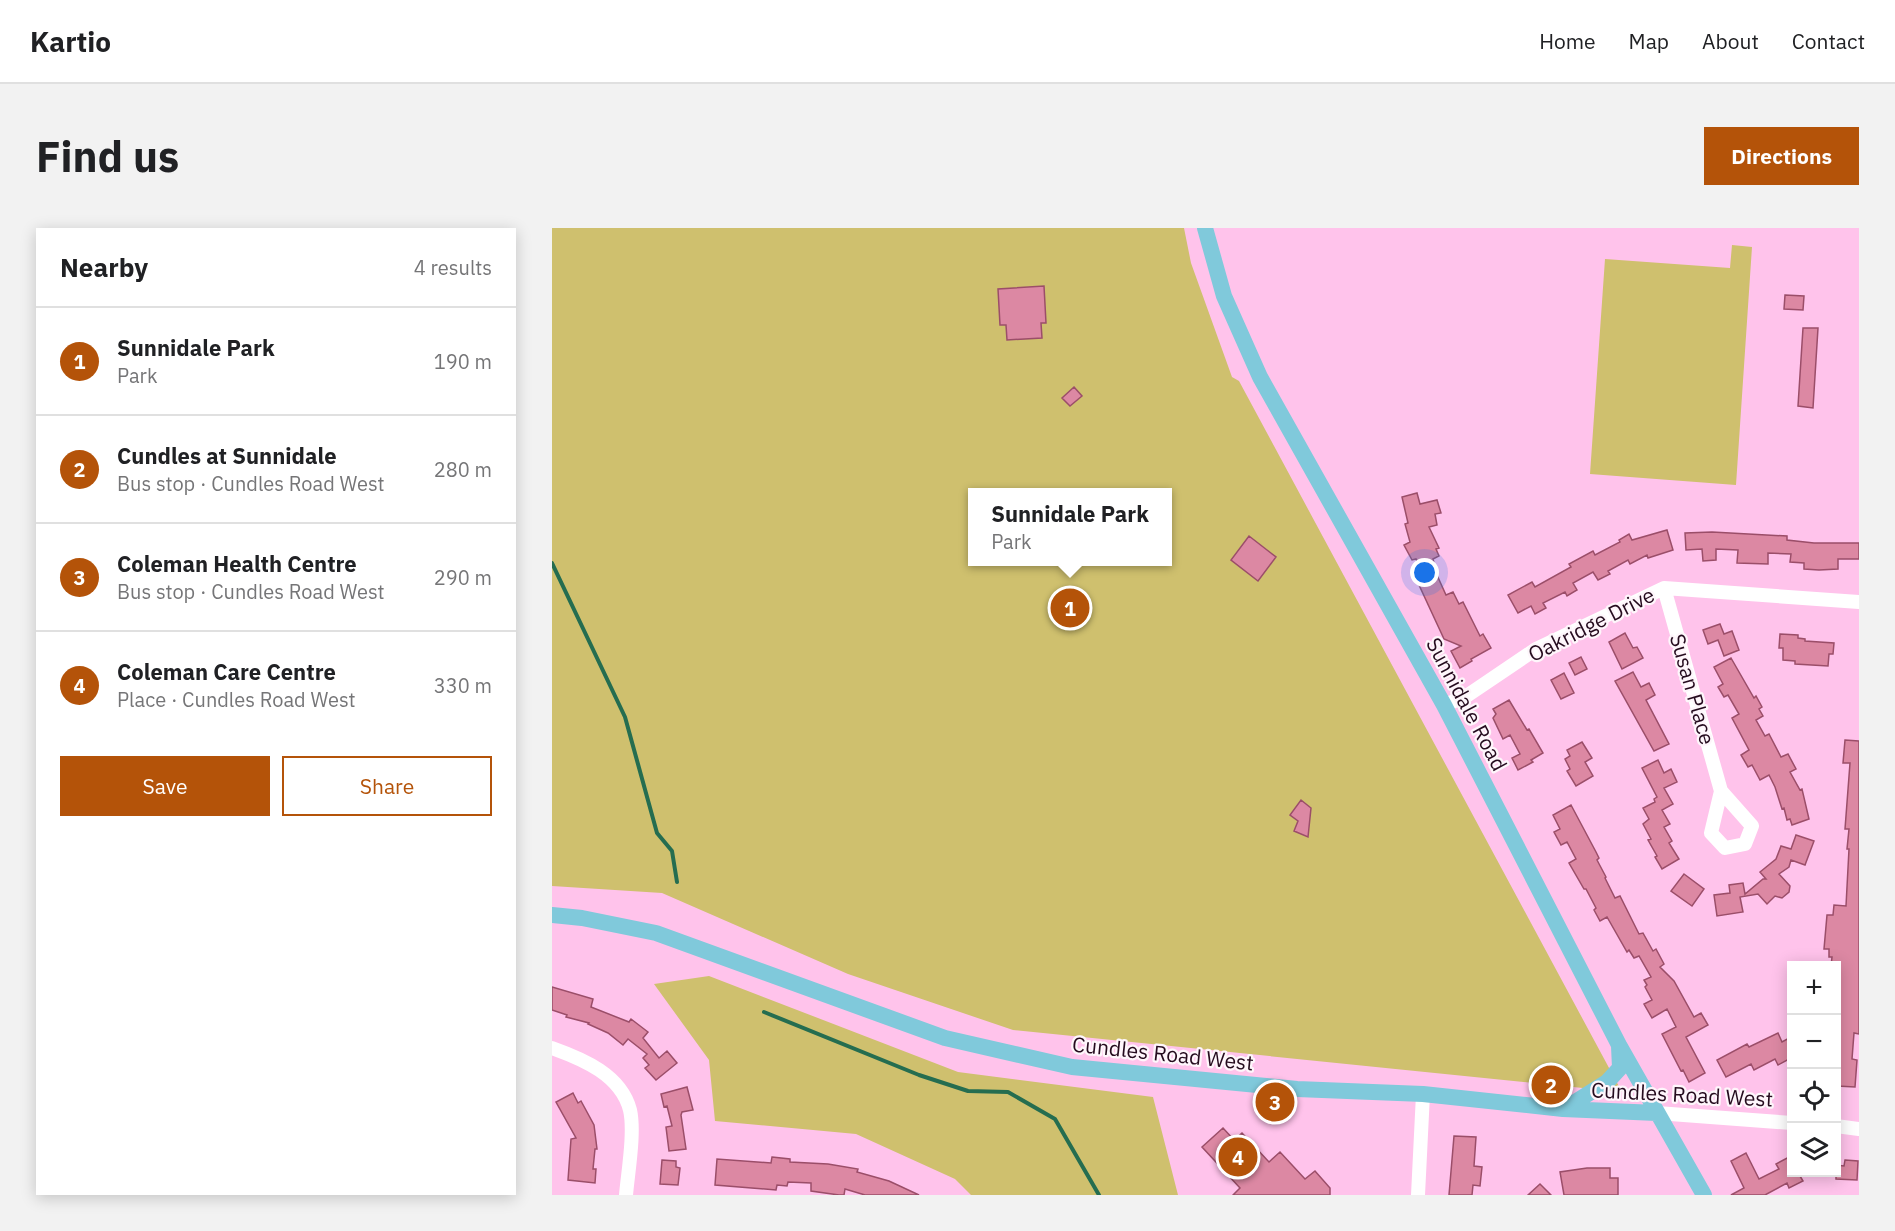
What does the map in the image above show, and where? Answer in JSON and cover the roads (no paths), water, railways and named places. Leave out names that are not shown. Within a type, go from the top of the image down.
[{"type":"main road","name":"Sunnidale Road","points":[[1205,228],[1224,296],[1260,377],[1444,705],[1619,1046],[1704,1195]]},
{"type":"main road","name":"Cundles Road West","points":[[552,915],[582,918],[656,933],[945,1038],[1072,1067],[1297,1089],[1423,1094],[1563,1109],[1657,1113]]},
{"type":"main road","points":[[1563,1109],[1607,1082],[1620,1068],[1619,1046]]},
{"type":"street","name":"Oakridge Drive","points":[[1444,705],[1465,697],[1536,650],[1664,588],[1859,602]]},
{"type":"street","name":"Susan Place","points":[[1664,588],[1721,791]]},
{"type":"street","points":[[552,1048],[578,1059],[609,1077],[626,1099],[631,1126],[626,1195]]},
{"type":"street","points":[[1418,1195],[1423,1094]]},
{"type":"street","name":"Cundles Road West","points":[[1657,1113],[1787,1123]]},
{"type":"street","points":[[1841,1127],[1859,1129]]},
{"type":"waterway","points":[[552,563],[625,717],[657,833],[672,851],[677,882]]},
{"type":"waterway","points":[[764,1012],[919,1075],[968,1091],[1008,1092],[1055,1119],[1099,1195]]},
{"type":"place","name":"Sunnidale Park","points":[[1070,608]]},
{"type":"place","name":"Cundles at Sunnidale","points":[[1551,1085]]},
{"type":"place","name":"Coleman Health Centre","points":[[1275,1102]]},
{"type":"place","name":"Coleman Care Centre","points":[[1238,1157]]}]
